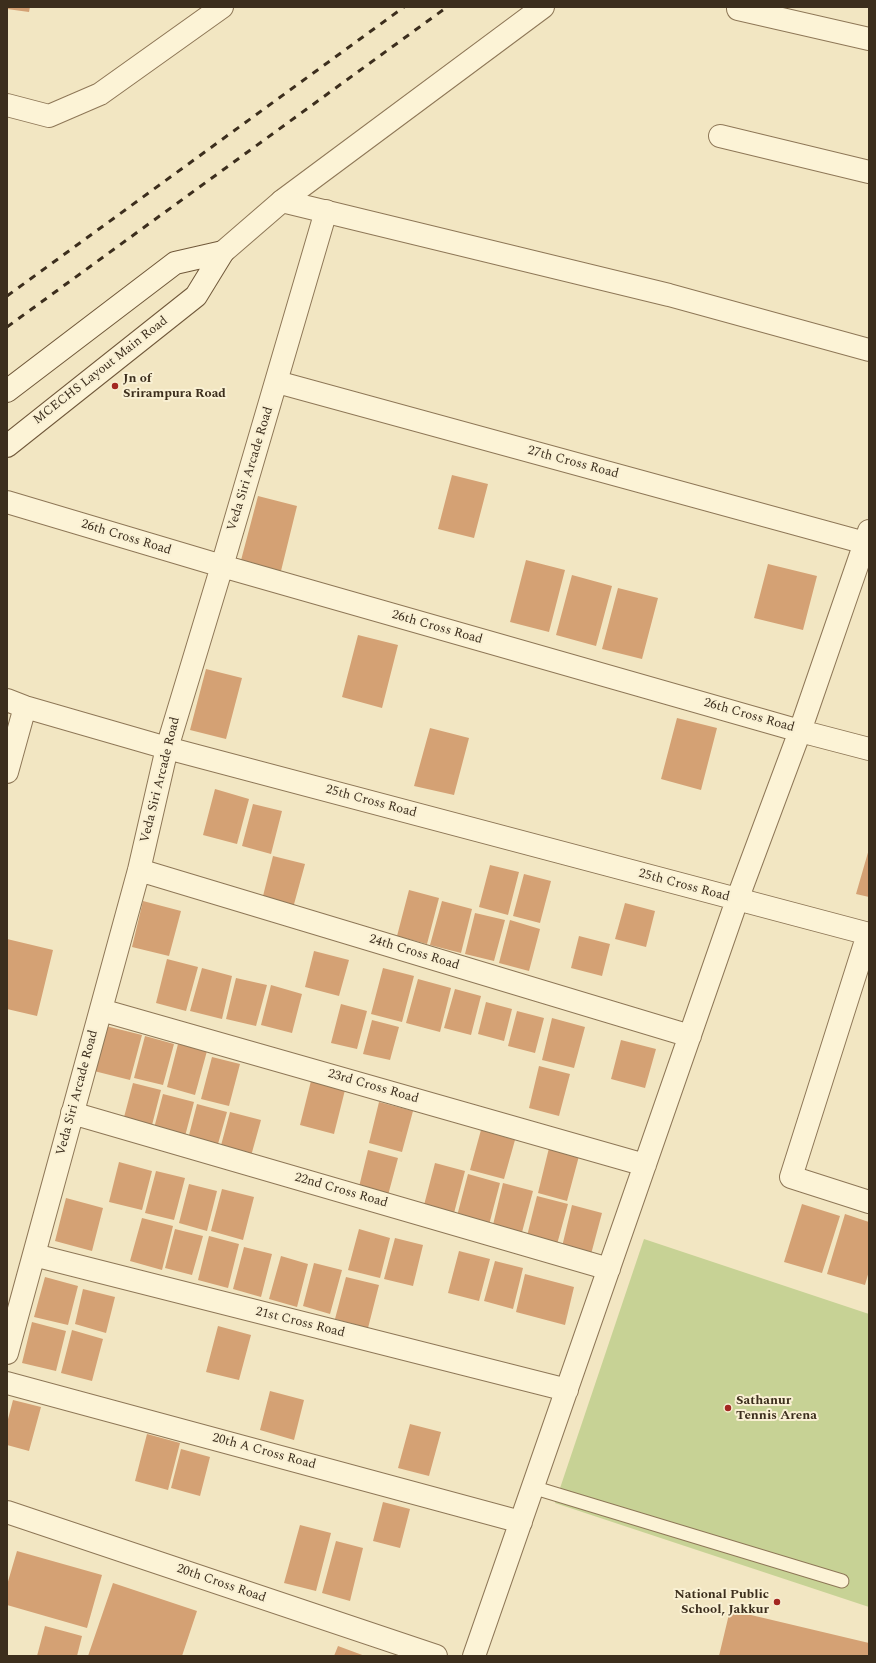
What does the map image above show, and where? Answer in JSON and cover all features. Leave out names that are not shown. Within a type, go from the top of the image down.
[{"type":"street","points":[[7,104],[50,116],[100,94],[222,7]]},
{"type":"street","points":[[7,391],[175,263],[223,252],[282,201],[543,7]]},
{"type":"street","points":[[738,9],[869,39]]},
{"type":"street","points":[[720,136],[869,172]]},
{"type":"street","points":[[282,201],[669,295],[869,350]]},
{"type":"street","name":"Veda Siri Arcade Road","points":[[7,1353],[11,1320],[34,1255],[138,870],[167,748],[277,382],[326,211]]},
{"type":"street","name":"MCECHS Layout Main Road","points":[[7,446],[196,296],[223,252]]},
{"type":"street","name":"27th Cross Road","points":[[277,382],[868,539]]},
{"type":"street","name":"26th Cross Road","points":[[7,502],[222,566],[800,731],[869,749]]},
{"type":"street","points":[[474,1656],[737,900],[800,731],[868,539]]},
{"type":"street","points":[[7,772],[16,703]]},
{"type":"street","name":"25th Cross Road","points":[[16,703],[167,748],[868,934]]},
{"type":"street","name":"24th Cross Road","points":[[138,870],[690,1036]]},
{"type":"street","points":[[868,934],[791,1177],[869,1202]]},
{"type":"street","name":"23rd Cross Road","points":[[100,1010],[645,1165]]},
{"type":"street","name":"22nd Cross Road","points":[[72,1113],[609,1269]]},
{"type":"street","name":"21st Cross Road","points":[[34,1255],[567,1390]]},
{"type":"street","name":"20th A Cross Road","points":[[7,1383],[521,1522]]},
{"type":"street","name":"20th Cross Road","points":[[7,1512],[436,1656]]},
{"type":"lane","points":[[532,1487],[842,1581]]},
{"type":"green space","name":"Sathanur Tennis Arena","points":[[644,1239],[869,1314],[869,1607],[555,1503]]},
{"type":"building","points":[[7,7],[30,7],[29,12],[7,9]]},
{"type":"building","points":[[452,475],[488,484],[474,538],[438,529]]},
{"type":"building","points":[[258,496],[297,506],[280,575],[240,564]]},
{"type":"building","points":[[526,560],[565,570],[549,632],[510,622]]},
{"type":"building","points":[[768,564],[817,576],[803,630],[754,618]]},
{"type":"building","points":[[572,575],[612,586],[596,646],[556,635]]},
{"type":"building","points":[[618,588],[658,598],[642,659],[602,649]]},
{"type":"building","points":[[358,635],[398,645],[382,708],[342,697]]},
{"type":"building","points":[[206,669],[242,678],[226,739],[190,730]]},
{"type":"building","points":[[677,718],[717,728],[701,790],[661,779]]},
{"type":"building","points":[[430,728],[469,738],[454,795],[414,786]]},
{"type":"building","points":[[215,789],[249,799],[237,844],[203,835]]},
{"type":"building","points":[[253,804],[282,811],[271,854],[242,846]]},
{"type":"building","points":[[869,849],[869,897],[856,894]]},
{"type":"building","points":[[273,856],[305,864],[293,908],[262,900]]},
{"type":"building","points":[[490,865],[519,872],[508,915],[479,907]]},
{"type":"building","points":[[524,874],[551,881],[540,923],[513,916]]},
{"type":"building","points":[[409,890],[439,898],[427,944],[397,936]]},
{"type":"building","points":[[143,901],[181,911],[169,956],[132,947]]},
{"type":"building","points":[[442,901],[472,909],[461,953],[430,945]]},
{"type":"building","points":[[625,903],[655,911],[646,947],[615,939]]},
{"type":"building","points":[[475,913],[505,920],[494,961],[465,954]]},
{"type":"building","points":[[510,920],[540,929],[529,971],[499,963]]},
{"type":"building","points":[[579,936],[610,944],[602,976],[571,968]]},
{"type":"building","points":[[7,939],[53,950],[37,1016],[7,1009]]},
{"type":"building","points":[[314,951],[349,960],[339,996],[305,987]]},
{"type":"building","points":[[167,959],[198,967],[186,1011],[156,1003]]},
{"type":"building","points":[[202,968],[232,976],[222,1019],[190,1011]]},
{"type":"building","points":[[383,968],[414,976],[402,1022],[371,1014]]},
{"type":"building","points":[[236,978],[267,985],[256,1026],[226,1019]]},
{"type":"building","points":[[418,979],[451,988],[440,1032],[406,1023]]},
{"type":"building","points":[[271,985],[302,994],[292,1033],[261,1025]]},
{"type":"building","points":[[455,989],[481,996],[471,1035],[444,1028]]},
{"type":"building","points":[[486,1002],[512,1009],[504,1041],[478,1034]]},
{"type":"building","points":[[341,1004],[367,1011],[357,1049],[331,1043]]},
{"type":"building","points":[[517,1011],[544,1018],[535,1053],[508,1046]]},
{"type":"building","points":[[552,1018],[585,1027],[574,1068],[542,1060]]},
{"type":"building","points":[[372,1020],[399,1027],[390,1060],[363,1054]]},
{"type":"building","points":[[106,1026],[142,1035],[130,1080],[94,1071]]},
{"type":"building","points":[[145,1036],[174,1044],[163,1085],[134,1078]]},
{"type":"building","points":[[621,1040],[656,1049],[645,1088],[611,1079]]},
{"type":"building","points":[[178,1044],[207,1051],[195,1095],[167,1087]]},
{"type":"building","points":[[212,1057],[240,1064],[229,1106],[201,1099]]},
{"type":"building","points":[[539,1066],[570,1074],[559,1116],[529,1108]]},
{"type":"building","points":[[311,1081],[345,1090],[334,1134],[300,1125]]},
{"type":"building","points":[[133,1083],[161,1090],[151,1129],[123,1121]]},
{"type":"building","points":[[163,1094],[194,1102],[184,1140],[153,1132]]},
{"type":"building","points":[[379,1102],[413,1111],[402,1152],[369,1143]]},
{"type":"building","points":[[197,1104],[227,1112],[216,1151],[187,1143]]},
{"type":"building","points":[[230,1112],[261,1120],[251,1156],[220,1149]]},
{"type":"building","points":[[481,1130],[515,1140],[504,1179],[470,1170]]},
{"type":"building","points":[[549,1148],[579,1156],[567,1201],[538,1193]]},
{"type":"building","points":[[368,1150],[398,1158],[387,1199],[358,1191]]},
{"type":"building","points":[[119,1162],[152,1171],[142,1210],[109,1202]]},
{"type":"building","points":[[435,1163],[465,1171],[453,1217],[423,1209]]},
{"type":"building","points":[[156,1171],[185,1178],[174,1220],[145,1213]]},
{"type":"building","points":[[468,1174],[500,1183],[489,1225],[457,1216]]},
{"type":"building","points":[[503,1183],[533,1191],[521,1236],[492,1229]]},
{"type":"building","points":[[189,1184],[217,1191],[207,1231],[179,1223]]},
{"type":"building","points":[[222,1189],[254,1197],[243,1240],[211,1231]]},
{"type":"building","points":[[537,1196],[568,1204],[556,1248],[526,1240]]},
{"type":"building","points":[[66,1198],[103,1208],[92,1251],[55,1241]]},
{"type":"building","points":[[802,1204],[840,1216],[822,1273],[784,1262]]},
{"type":"building","points":[[572,1205],[602,1213],[590,1258],[561,1251]]},
{"type":"building","points":[[845,1214],[869,1222],[869,1271],[865,1285],[827,1274]]},
{"type":"building","points":[[142,1218],[173,1226],[162,1270],[130,1261]]},
{"type":"building","points":[[175,1229],[203,1236],[192,1275],[165,1268]]},
{"type":"building","points":[[359,1229],[390,1238],[380,1278],[348,1270]]},
{"type":"building","points":[[209,1236],[239,1244],[228,1288],[198,1280]]},
{"type":"building","points":[[395,1238],[423,1245],[413,1286],[384,1279]]},
{"type":"building","points":[[244,1247],[272,1254],[261,1297],[233,1289]]},
{"type":"building","points":[[459,1251],[490,1259],[479,1301],[448,1293]]},
{"type":"building","points":[[281,1256],[308,1264],[297,1307],[269,1299]]},
{"type":"building","points":[[495,1261],[523,1268],[513,1309],[484,1301]]},
{"type":"building","points":[[314,1263],[342,1270],[330,1314],[303,1306]]},
{"type":"building","points":[[525,1274],[574,1287],[565,1325],[516,1312]]},
{"type":"building","points":[[45,1277],[78,1286],[68,1325],[34,1317]]},
{"type":"building","points":[[346,1277],[379,1285],[368,1328],[335,1319]]},
{"type":"building","points":[[83,1289],[115,1297],[106,1333],[75,1324]]},
{"type":"building","points":[[32,1322],[66,1331],[56,1371],[22,1363]]},
{"type":"building","points":[[218,1326],[251,1335],[239,1380],[206,1372]]},
{"type":"building","points":[[72,1330],[103,1339],[92,1381],[61,1373]]},
{"type":"building","points":[[270,1391],[304,1400],[294,1440],[260,1430]]},
{"type":"building","points":[[13,1400],[41,1407],[29,1451],[7,1445],[7,1423]]},
{"type":"building","points":[[410,1424],[441,1432],[429,1476],[398,1468]]},
{"type":"building","points":[[147,1434],[180,1443],[168,1490],[135,1481]]},
{"type":"building","points":[[181,1449],[210,1457],[200,1496],[171,1488]]},
{"type":"building","points":[[383,1502],[410,1509],[400,1548],[373,1541]]},
{"type":"building","points":[[300,1525],[331,1533],[316,1591],[284,1583]]},
{"type":"building","points":[[336,1541],[363,1548],[350,1601],[322,1593]]},
{"type":"building","points":[[17,1551],[102,1575],[87,1628],[7,1605],[7,1585]]},
{"type":"building","points":[[113,1583],[197,1611],[182,1656],[88,1656]]},
{"type":"building","points":[[730,1610],[869,1643],[869,1656],[719,1656]]},
{"type":"building","points":[[45,1626],[82,1636],[77,1656],[37,1656]]},
{"type":"building","points":[[338,1646],[365,1656],[334,1656]]},
{"type":"railway","points":[[7,296],[404,7]]},
{"type":"railway","points":[[7,327],[447,7]]},
{"type":"place","name":"Jn of Srirampura Road","points":[[115,386]]},
{"type":"place","name":"Sathanur Tennis Arena","points":[[728,1408]]},
{"type":"place","name":"National Public School, Jakkur","points":[[777,1602]]}]
